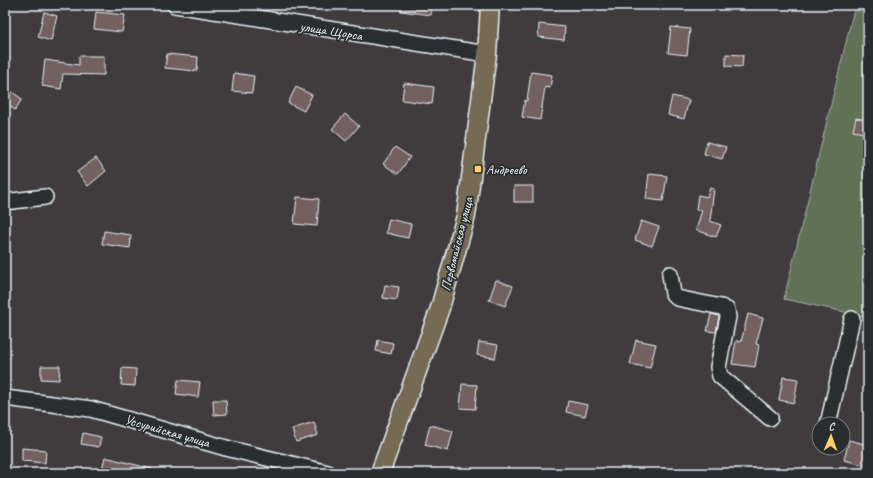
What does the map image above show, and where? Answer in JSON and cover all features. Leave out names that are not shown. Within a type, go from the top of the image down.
[{"type":"main road","name":"Первомайская улица","points":[[380,473],[440,308],[455,261],[470,193],[487,54],[490,5]]},
{"type":"street","name":"улица Щорса","points":[[175,5],[487,54]]},
{"type":"street","points":[[5,202],[45,197]]},
{"type":"street","points":[[670,274],[674,294],[677,298],[721,307],[727,310],[728,317],[718,367],[720,376],[770,418]]},
{"type":"street","points":[[830,416],[852,319]]},
{"type":"street","name":"Уссурийская улица","points":[[5,398],[91,409],[226,448],[328,473]]},
{"type":"green space","points":[[855,5],[868,5],[868,317],[784,299]]},
{"type":"building","points":[[402,5],[432,5],[431,15],[401,11]]},
{"type":"building","points":[[44,12],[57,16],[51,41],[38,37]]},
{"type":"building","points":[[96,12],[125,15],[122,32],[94,29]]},
{"type":"building","points":[[539,24],[565,27],[564,40],[538,37]]},
{"type":"building","points":[[671,27],[690,29],[687,55],[668,53]]},
{"type":"building","points":[[167,54],[198,57],[197,71],[165,68]]},
{"type":"building","points":[[726,54],[743,55],[742,67],[726,66]]},
{"type":"building","points":[[79,56],[104,56],[104,75],[63,74],[61,89],[42,86],[45,60],[79,65]]},
{"type":"building","points":[[531,72],[552,75],[550,88],[545,87],[540,120],[522,117],[525,100],[527,101]]},
{"type":"building","points":[[234,73],[254,76],[252,93],[232,91]]},
{"type":"building","points":[[404,83],[434,87],[432,104],[402,100]]},
{"type":"building","points":[[5,87],[22,99],[15,110],[5,103]]},
{"type":"building","points":[[296,87],[312,95],[304,111],[288,103]]},
{"type":"building","points":[[672,96],[689,100],[684,119],[668,115]]},
{"type":"building","points":[[345,114],[359,126],[346,141],[332,129]]},
{"type":"building","points":[[856,118],[867,120],[864,133],[853,131]]},
{"type":"building","points":[[707,142],[726,147],[722,159],[704,154]]},
{"type":"building","points":[[395,147],[410,157],[398,174],[383,164]]},
{"type":"building","points":[[96,158],[106,171],[88,186],[77,172]]},
{"type":"building","points":[[649,174],[667,176],[663,201],[646,199]]},
{"type":"building","points":[[514,186],[533,186],[533,202],[514,202]]},
{"type":"building","points":[[710,188],[714,189],[710,221],[721,225],[716,237],[696,230],[702,210],[696,210],[698,195],[707,197]]},
{"type":"building","points":[[297,197],[319,199],[317,226],[294,224]]},
{"type":"building","points":[[389,219],[411,224],[408,238],[386,233]]},
{"type":"building","points":[[641,221],[659,227],[652,246],[635,240]]},
{"type":"building","points":[[104,231],[131,235],[130,248],[102,244]]},
{"type":"building","points":[[496,280],[513,286],[505,306],[489,300]]},
{"type":"building","points":[[385,285],[399,287],[397,300],[383,298]]},
{"type":"building","points":[[711,314],[719,316],[716,332],[707,331]]},
{"type":"building","points":[[748,314],[763,318],[756,344],[759,345],[755,367],[732,364],[736,341],[741,342]]},
{"type":"building","points":[[378,340],[393,343],[391,354],[376,351]]},
{"type":"building","points":[[636,340],[656,344],[650,368],[630,364]]},
{"type":"building","points":[[479,342],[498,345],[495,358],[477,355]]},
{"type":"building","points":[[41,366],[60,366],[59,380],[41,379]]},
{"type":"building","points":[[122,368],[136,369],[135,386],[121,385]]},
{"type":"building","points":[[783,377],[798,379],[794,403],[779,400]]},
{"type":"building","points":[[178,380],[200,382],[198,397],[176,394]]},
{"type":"building","points":[[462,384],[477,385],[475,409],[460,408]]},
{"type":"building","points":[[213,400],[226,400],[227,414],[214,415]]},
{"type":"building","points":[[568,401],[588,405],[585,416],[566,412]]},
{"type":"building","points":[[314,422],[318,435],[296,442],[292,429]]},
{"type":"building","points":[[430,425],[453,431],[448,451],[425,445]]},
{"type":"building","points":[[83,433],[101,437],[99,447],[81,444]]},
{"type":"building","points":[[851,441],[868,445],[868,466],[844,460],[845,456],[851,456]]},
{"type":"building","points":[[22,448],[46,450],[45,463],[22,461]]},
{"type":"building","points":[[105,457],[152,469],[151,473],[101,473]]},
{"type":"place","name":"Андреево","points":[[478,169]]}]
